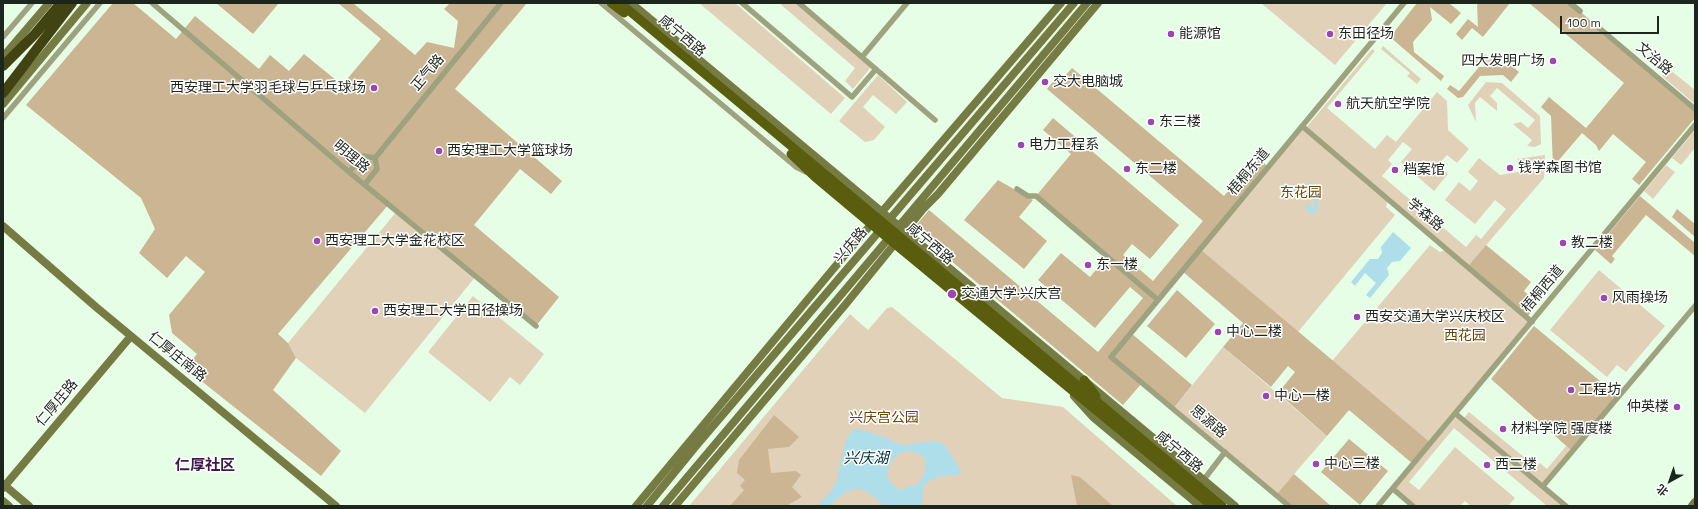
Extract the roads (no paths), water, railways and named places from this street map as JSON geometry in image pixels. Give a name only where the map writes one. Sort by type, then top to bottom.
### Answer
[{"type":"highway","points":[[3,66],[62,3]]},
{"type":"highway","points":[[3,93],[45,36],[72,3]]},
{"type":"highway","points":[[3,61],[23,46]]},
{"type":"highway","points":[[16,89],[33,54]]},
{"type":"main road","name":"咸宁西路","points":[[611,3],[799,160],[815,177],[877,218]]},
{"type":"main road","name":"咸宁西路","points":[[620,3],[886,225],[1061,382],[1096,410],[1199,486],[1212,506]]},
{"type":"main road","name":"咸宁西路","points":[[896,235],[1222,506]]},
{"type":"main road","points":[[1084,380],[1104,407]]},
{"type":"street","points":[[3,57],[48,3]]},
{"type":"street","points":[[3,104],[87,3]]},
{"type":"street","points":[[3,118],[100,3]]},
{"type":"street","name":"明理路","points":[[152,3],[349,172],[536,326]]},
{"type":"street","name":"正气路","points":[[375,158],[501,3]]},
{"type":"street","points":[[601,3],[796,166],[815,177]]},
{"type":"street","points":[[631,3],[877,218]]},
{"type":"street","points":[[742,3],[852,97],[876,69]]},
{"type":"street","points":[[799,3],[935,120]]},
{"type":"street","points":[[862,57],[907,3]]},
{"type":"street","points":[[636,506],[877,218],[1061,3]]},
{"type":"street","name":"兴庆路","points":[[647,506],[696,446],[1074,3]]},
{"type":"street","name":"兴庆路","points":[[663,506],[896,235],[1087,3]]},
{"type":"street","points":[[675,506],[896,235],[938,194],[1098,3]]},
{"type":"street","name":"梧桐东道","points":[[1111,357],[1404,3]]},
{"type":"street","points":[[1570,3],[1580,11]]},
{"type":"street","points":[[3,37],[30,4]]},
{"type":"street","name":"文治路","points":[[1598,27],[1695,109]]},
{"type":"street","name":"梧桐西道","points":[[1378,506],[1695,125]]},
{"type":"street","name":"学森路","points":[[1302,126],[1532,322]]},
{"type":"street","points":[[349,172],[363,156],[375,158],[377,169],[365,184]]},
{"type":"street","points":[[1017,189],[1028,196],[1036,196],[1158,300]]},
{"type":"street","name":"仁厚庄南路","points":[[3,226],[131,336],[336,506]]},
{"type":"street","points":[[896,235],[1084,380],[1199,486],[1234,506]]},
{"type":"street","points":[[1543,486],[1695,306]]},
{"type":"street","name":"仁厚庄路","points":[[4,486],[131,336]]},
{"type":"street","name":"思源路","points":[[1111,357],[1289,506]]},
{"type":"street","points":[[1061,382],[1094,418],[1200,506]]},
{"type":"street","points":[[1456,414],[1566,506]]},
{"type":"street","points":[[1199,486],[1225,452]]},
{"type":"street","points":[[4,486],[29,506]]},
{"type":"street","points":[[1393,489],[1413,506]]},
{"type":"street","points":[[3,501],[9,506]]},
{"type":"street","points":[[1692,506],[1695,502]]},
{"type":"water","points":[[1311,182],[1315,184],[1315,194],[1319,200],[1317,210],[1313,214],[1309,213],[1305,208],[1308,202],[1311,208],[1314,208],[1314,202],[1307,189],[1307,186]]},
{"type":"water","points":[[1393,232],[1411,248],[1400,261],[1392,262],[1387,268],[1389,275],[1370,298],[1366,295],[1376,283],[1365,273],[1355,286],[1351,282],[1370,259],[1378,259],[1382,253],[1381,247]]},
{"type":"water","name":"兴庆湖","points":[[855,429],[866,431],[894,441],[893,443],[905,445],[929,441],[940,442],[945,445],[961,471],[959,474],[930,480],[923,489],[922,506],[883,506],[869,493],[856,489],[844,493],[830,506],[817,506],[834,487],[837,481],[844,448],[850,434]],"holes":[[[908,451],[921,455],[925,459],[925,472],[918,484],[899,490],[887,479],[890,464],[895,457]]]},
{"type":"place","name":"能源馆","points":[[1171,34]]},
{"type":"place","name":"东田径场","points":[[1330,34]]},
{"type":"place","name":"四大发明广场","points":[[1553,61]]},
{"type":"place","name":"交大电脑城","points":[[1045,82]]},
{"type":"place","name":"西安理工大学羽毛球与乒乓球场","points":[[374,88]]},
{"type":"place","name":"航天航空学院","points":[[1338,104]]},
{"type":"place","name":"东三楼","points":[[1151,122]]},
{"type":"place","name":"电力工程系","points":[[1021,145]]},
{"type":"place","name":"西安理工大学篮球场","points":[[439,151]]},
{"type":"place","name":"钱学森图书馆","points":[[1510,168]]},
{"type":"place","name":"东二楼","points":[[1127,169]]},
{"type":"place","name":"档案馆","points":[[1395,170]]},
{"type":"place","name":"西安理工大学金花校区","points":[[317,241]]},
{"type":"place","name":"教二楼","points":[[1563,243]]},
{"type":"place","name":"东一楼","points":[[1088,265]]},
{"type":"place","name":"交通大学·兴庆宫","points":[[952,294]]},
{"type":"place","name":"风雨操场","points":[[1604,298]]},
{"type":"place","name":"西安理工大学田径操场","points":[[375,311]]},
{"type":"place","name":"西安交通大学兴庆校区","points":[[1357,317]]},
{"type":"place","name":"中心二楼","points":[[1218,332]]},
{"type":"place","name":"工程坊","points":[[1571,390]]},
{"type":"place","name":"中心一楼","points":[[1266,396]]},
{"type":"place","name":"仲英楼","points":[[1677,407]]},
{"type":"place","name":"材料学院 强度楼","points":[[1503,429]]},
{"type":"place","name":"中心三楼","points":[[1316,464]]},
{"type":"place","name":"西二楼","points":[[1487,465]]},
{"type":"district","name":"仁厚社区","points":[[205,466]]},
{"type":"park label","name":"东花园","points":[[1301,193]]},
{"type":"park label","name":"西花园","points":[[1465,336]]},
{"type":"park label","name":"兴庆宫公园","points":[[884,418]]}]
